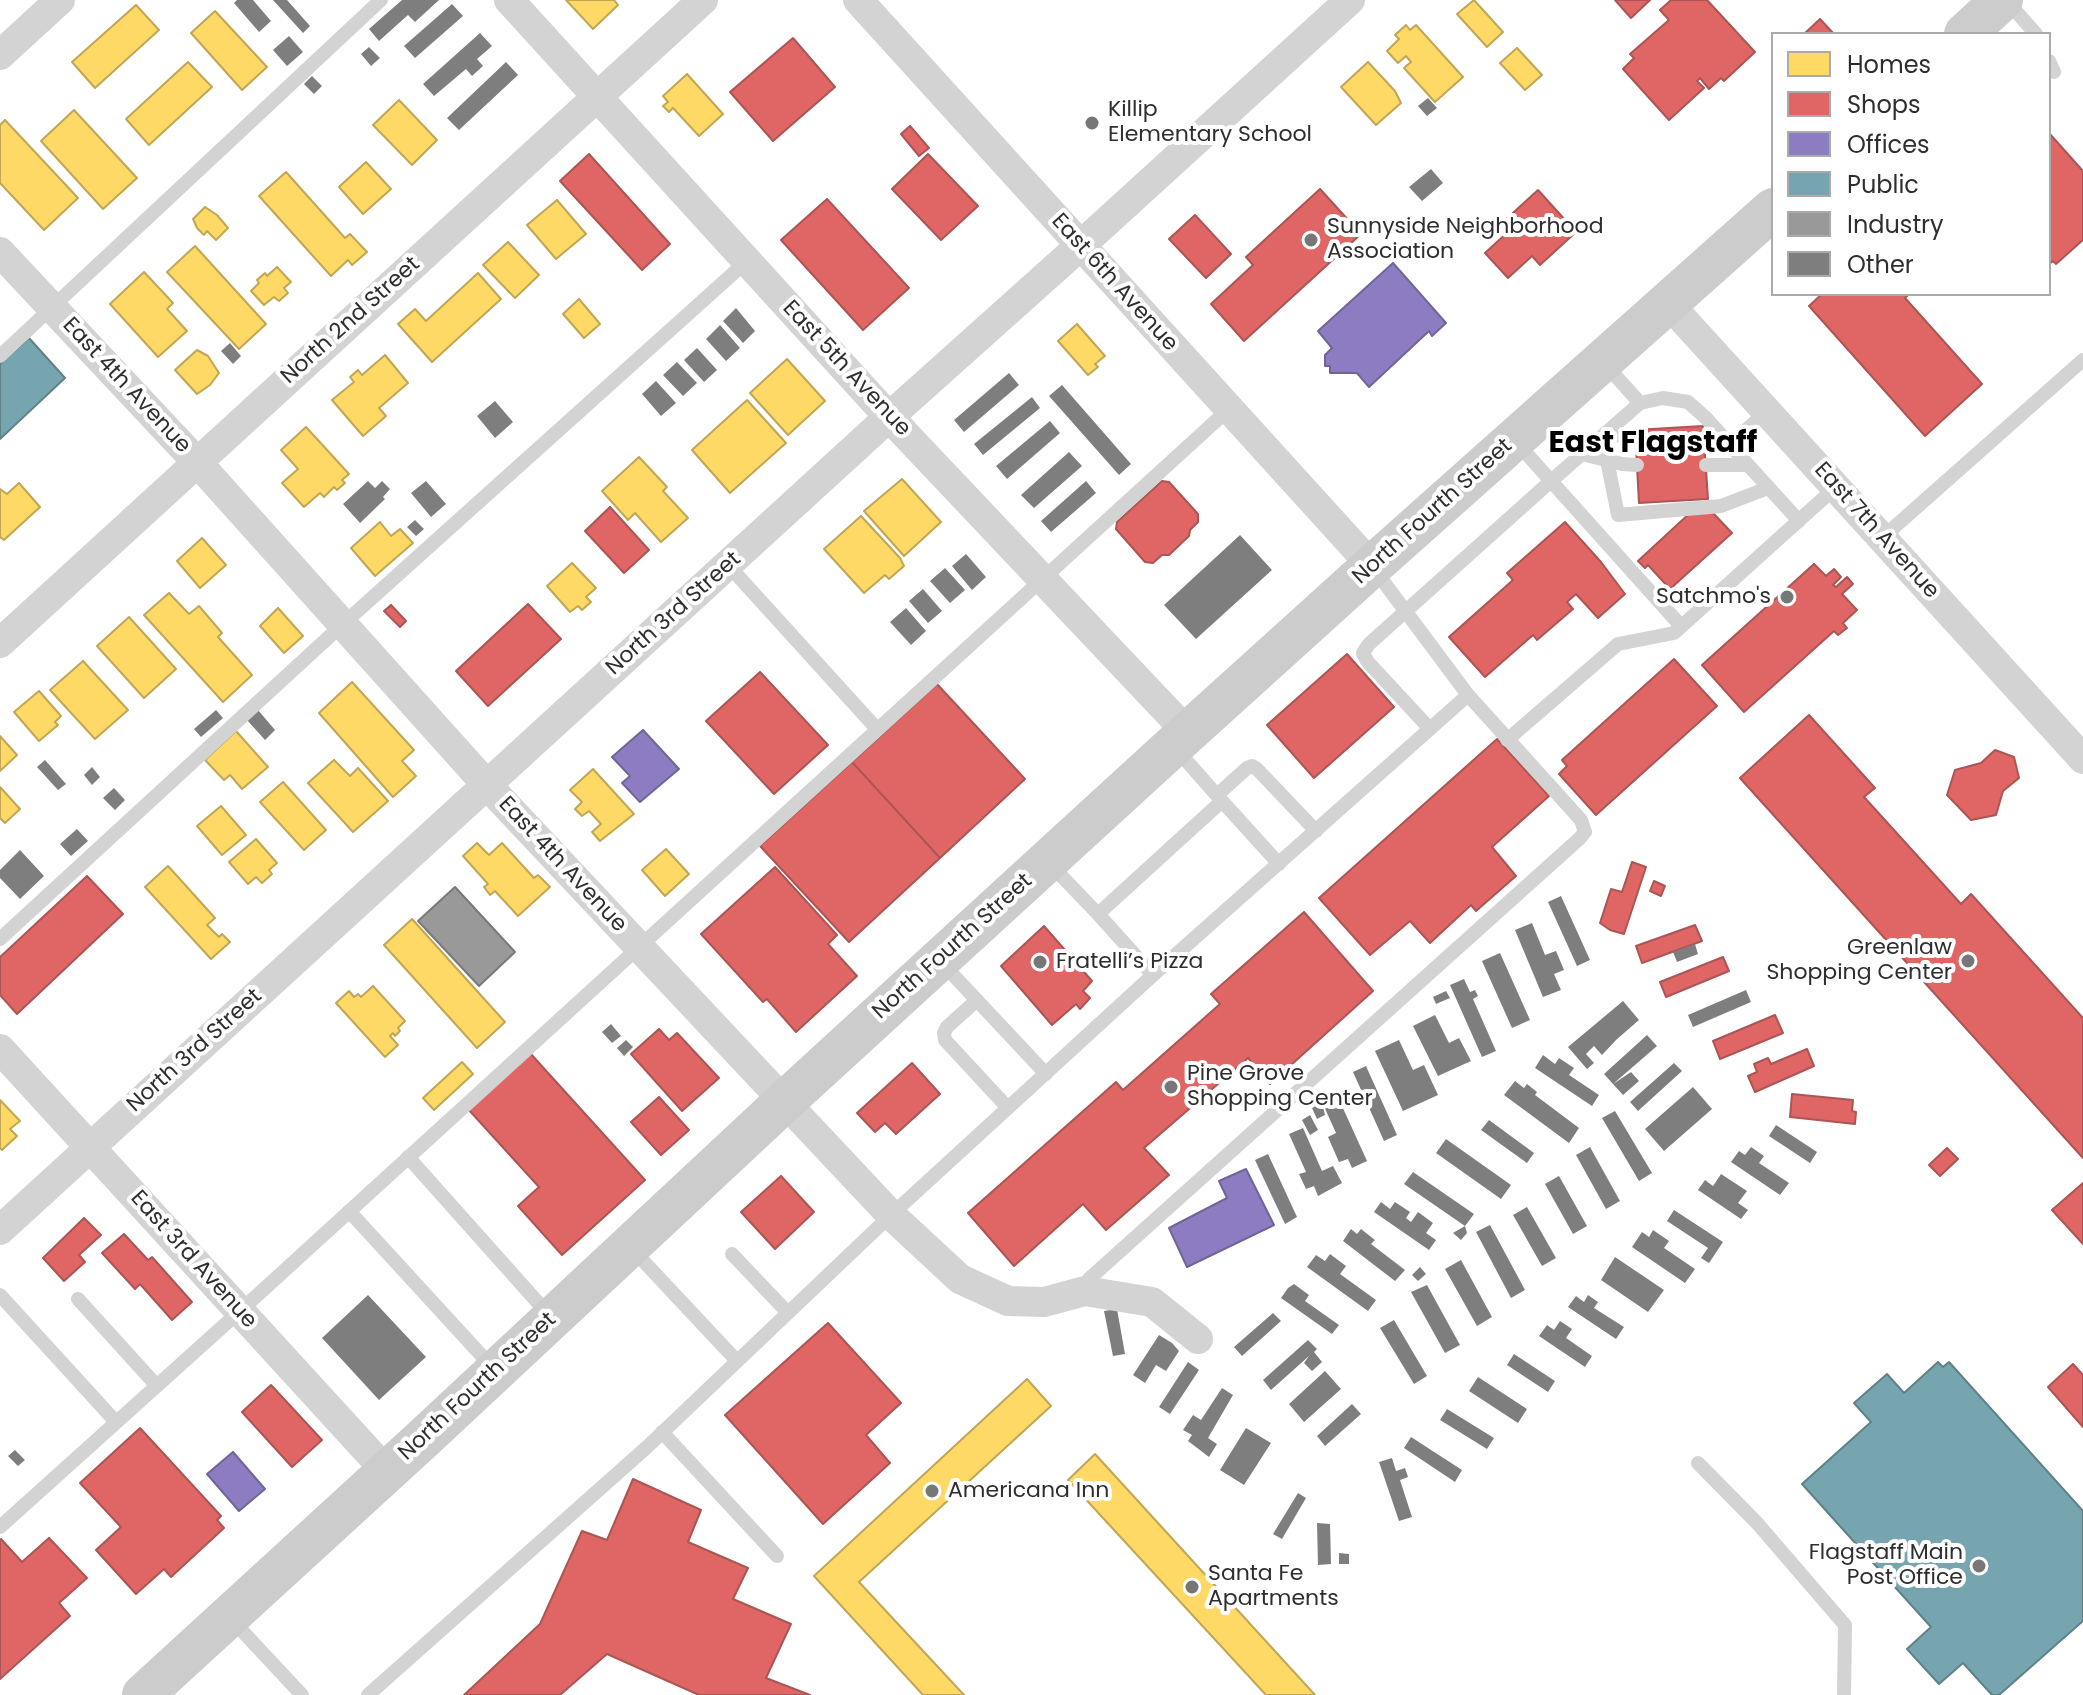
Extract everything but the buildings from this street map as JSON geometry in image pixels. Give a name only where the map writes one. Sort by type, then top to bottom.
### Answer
[{"type":"main road","points":[[1967,32],[2004,0]]},
{"type":"main road","name":"North Fourth Street","points":[[143,1695],[1180,739],[1771,211]]},
{"type":"street","points":[[0,55],[60,0]]},
{"type":"street","name":"East 5th Avenue","points":[[509,0],[889,417],[1042,578],[1180,739]]},
{"type":"street","name":"North 2nd Street","points":[[0,643],[703,0]]},
{"type":"street","name":"East 6th Avenue","points":[[858,0],[1372,566]]},
{"type":"street","name":"North 3rd Street","points":[[0,1230],[1350,0]]},
{"type":"street","name":"East 4th Avenue","points":[[0,252],[197,462],[487,785],[891,1215],[960,1279],[1008,1301],[1044,1302],[1085,1291],[1152,1302],[1198,1339]]},
{"type":"street","name":"East 7th Avenue","points":[[1668,303],[2083,759]]},
{"type":"street","name":"East 3rd Avenue","points":[[0,1049],[387,1472]]},
{"type":"lane","points":[[0,356],[381,0]]},
{"type":"lane","points":[[2004,0],[2034,32]]},
{"type":"lane","points":[[0,939],[343,624],[747,261]]},
{"type":"lane","points":[[1882,538],[2083,360]]},
{"type":"lane","points":[[1603,361],[1640,403]]},
{"type":"lane","points":[[1430,729],[1363,653],[1369,644],[1640,403],[1663,398],[1688,402],[1799,521]]},
{"type":"lane","points":[[0,1527],[1229,409]]},
{"type":"lane","points":[[1730,445],[1767,411]]},
{"type":"lane","points":[[1704,434],[1719,433]]},
{"type":"lane","points":[[1605,435],[1635,436]]},
{"type":"lane","points":[[1514,440],[1681,626]]},
{"type":"lane","points":[[1582,454],[1637,465]]},
{"type":"lane","points":[[1607,460],[1618,515],[1721,506],[1768,488]]},
{"type":"lane","points":[[1706,465],[1747,465]]},
{"type":"lane","points":[[1507,740],[1618,644],[1674,633],[1836,487]]},
{"type":"lane","points":[[728,565],[877,729]]},
{"type":"lane","points":[[1085,1291],[1089,1279],[1585,832],[1581,820],[1468,695],[1372,566]]},
{"type":"lane","points":[[368,1695],[662,1432],[891,1215],[1153,975],[1468,695]]},
{"type":"lane","points":[[1180,739],[1220,798],[1279,864]]},
{"type":"lane","points":[[1098,914],[1252,766],[1316,831]]},
{"type":"lane","points":[[1047,861],[1153,975]]},
{"type":"lane","points":[[939,960],[1046,1074]]},
{"type":"lane","points":[[977,1000],[947,1027],[945,1040],[1008,1108]]},
{"type":"lane","points":[[408,1157],[552,1318]]},
{"type":"lane","points":[[349,1211],[495,1371]]},
{"type":"lane","points":[[629,1246],[737,1361]]},
{"type":"lane","points":[[732,1254],[788,1313]]},
{"type":"lane","points":[[0,1295],[116,1422]]},
{"type":"lane","points":[[78,1299],[157,1386]]},
{"type":"lane","points":[[662,1432],[777,1556]]},
{"type":"lane","points":[[1698,1463],[1757,1523],[1845,1625],[1844,1695]]},
{"type":"lane","points":[[228,1616],[302,1695]]},
{"type":"place","name":"Killip Elementary School","points":[[1092,123]]},
{"type":"place","name":"Sunnyside Neighborhood Association","points":[[1311,240]]},
{"type":"place","name":"Satchmo's","points":[[1787,597]]},
{"type":"place","name":"Greenlaw Shopping Center","points":[[1968,961]]},
{"type":"place","name":"Fratelli’s Pizza","points":[[1040,962]]},
{"type":"place","name":"Pine Grove Shopping Center","points":[[1171,1087]]},
{"type":"place","name":"Americana Inn","points":[[932,1491]]},
{"type":"place","name":"Flagstaff Main Post Office","points":[[1979,1566]]},
{"type":"place","name":"Santa Fe Apartments","points":[[1192,1587]]},
{"type":"district","name":"East Flagstaff","points":[[1653,444]]}]
